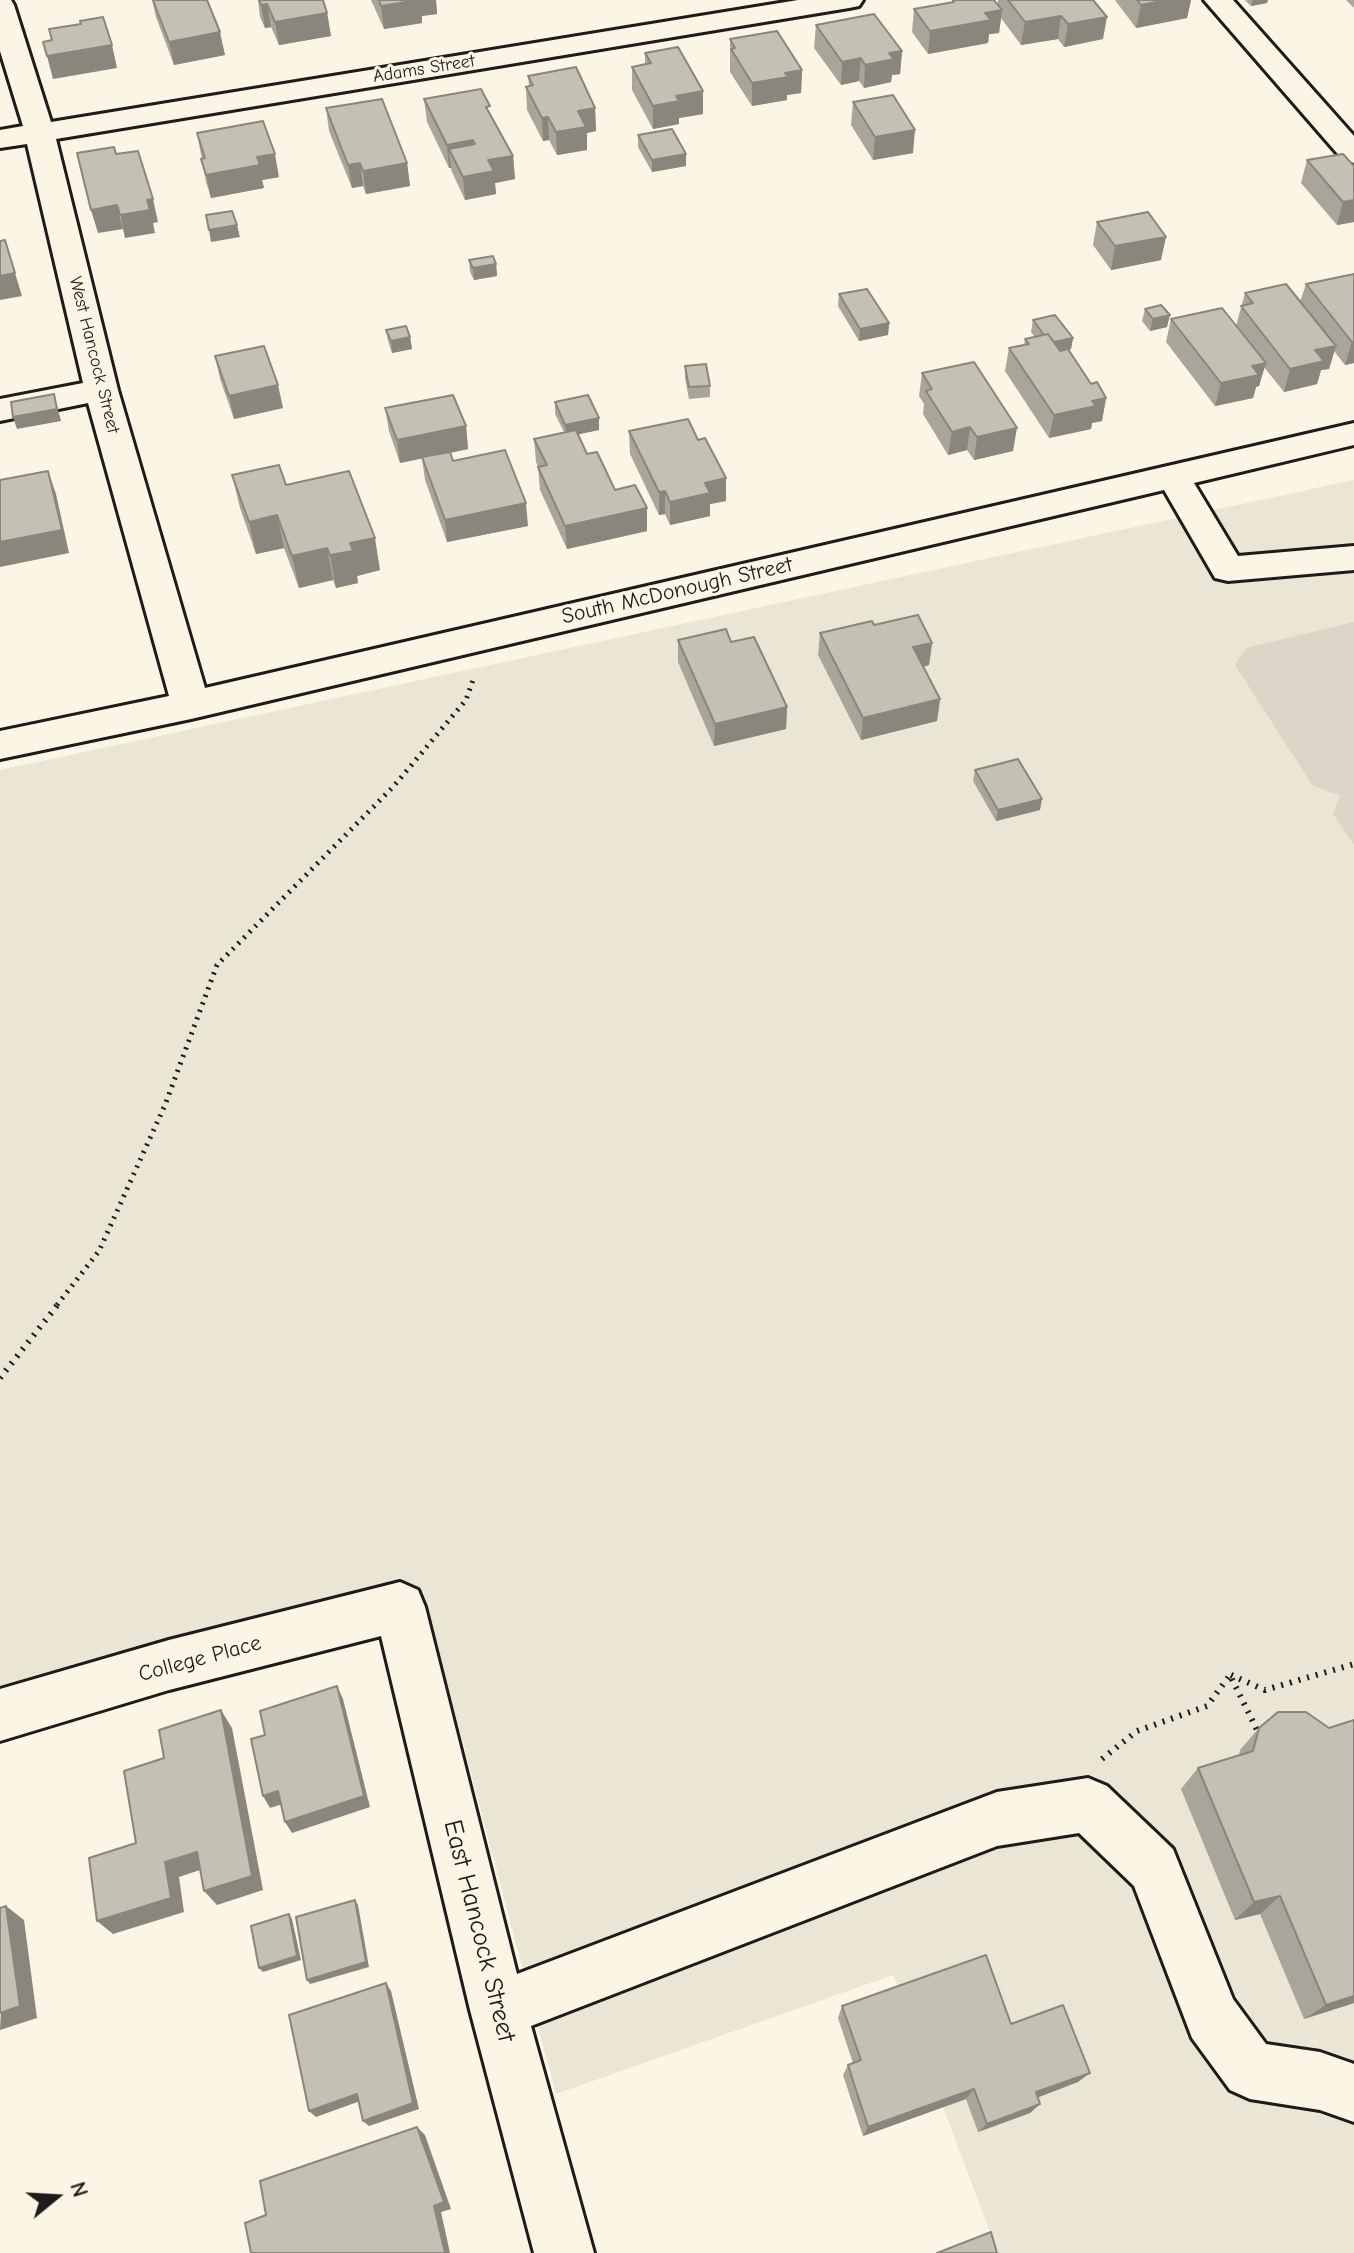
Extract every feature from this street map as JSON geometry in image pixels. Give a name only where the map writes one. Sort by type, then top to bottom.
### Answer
[{"type":"street","name":"Adams Street","points":[[0,139],[849,0]]},
{"type":"street","points":[[1218,0],[1354,154]]},
{"type":"street","name":"West Hancock Street","points":[[0,5],[39,131],[101,390],[191,705]]},
{"type":"street","points":[[0,410],[101,390]]},
{"type":"street","name":"South McDonough Street","points":[[0,745],[191,705],[1354,434]]},
{"type":"street","points":[[1172,474],[1228,569],[1354,558]]},
{"type":"street","name":"College Place","points":[[0,1715],[169,1665],[400,1607]]},
{"type":"street","name":"East Hancock Street","points":[[400,1607],[498,2010],[564,2253]]},
{"type":"street","points":[[498,2010],[997,1819],[1088,1805],[1154,1868],[1212,2018],[1250,2070],[1320,2081],[1354,2093]]},
{"type":"path","points":[[0,1378],[99,1251],[165,1105],[217,965],[393,787],[466,700],[489,635]]},
{"type":"path","points":[[1230,1675],[1265,1690],[1354,1664]]},
{"type":"path","points":[[1230,1675],[1259,1734]]},
{"type":"path","points":[[1088,1805],[1099,1761],[1137,1731],[1207,1706],[1230,1675]]},
{"type":"shaded area","points":[[1354,480],[1354,2253],[998,2253],[893,1975],[556,2094],[427,1607],[0,1710],[0,770]]},
{"type":"shaded area","points":[[1354,622],[1354,845],[1333,814],[1340,796],[1313,786],[1235,665],[1246,648]]},
{"type":"building","points":[[153,0],[207,0],[220,32],[169,42]]},
{"type":"building","points":[[259,0],[323,0],[327,13],[275,22],[267,4],[261,5]]},
{"type":"building","points":[[379,0],[418,0],[381,6]]},
{"type":"building","points":[[953,0],[994,0],[1002,10],[985,13],[991,20],[930,31],[914,9]]},
{"type":"building","points":[[1008,0],[1093,0],[1107,17],[1068,24],[1061,16],[1025,22]]},
{"type":"building","points":[[1137,0],[1167,0],[1141,5]]},
{"type":"building","points":[[874,14],[902,51],[889,53],[894,59],[865,65],[861,58],[842,62],[816,25]]},
{"type":"building","points":[[103,17],[112,45],[47,56],[43,42],[52,40],[49,29]]},
{"type":"building","points":[[777,31],[802,70],[785,73],[788,77],[752,83],[731,49],[735,48],[730,39]]},
{"type":"building","points":[[678,47],[703,91],[676,96],[679,101],[653,106],[632,67],[651,63],[645,53]]},
{"type":"building","points":[[576,67],[595,108],[578,111],[586,127],[556,132],[548,117],[542,118],[526,87],[533,85],[528,76]]},
{"type":"building","points":[[481,89],[490,106],[486,107],[513,156],[488,160],[494,171],[463,177],[449,149],[475,144],[473,140],[447,145],[424,99]]},
{"type":"building","points":[[893,95],[915,130],[875,137],[853,102]]},
{"type":"building","points":[[382,99],[407,163],[363,171],[360,163],[348,165],[326,108]]},
{"type":"building","points":[[263,121],[275,154],[257,157],[260,165],[206,175],[201,159],[205,158],[197,133]]},
{"type":"building","points":[[672,129],[686,154],[652,160],[638,135]]},
{"type":"building","points":[[114,147],[116,154],[138,151],[153,199],[147,200],[150,210],[120,215],[117,205],[91,210],[77,153]]},
{"type":"building","points":[[1343,154],[1354,166],[1354,200],[1343,202],[1307,160]]},
{"type":"building","points":[[232,211],[237,225],[209,230],[206,215]]},
{"type":"building","points":[[1148,212],[1166,237],[1115,246],[1097,222]]},
{"type":"building","points":[[5,240],[15,273],[0,276],[0,241]]},
{"type":"building","points":[[493,256],[496,264],[473,268],[469,260]]},
{"type":"building","points":[[1354,274],[1354,342],[1352,342],[1306,284]]},
{"type":"building","points":[[1286,284],[1336,346],[1315,350],[1324,361],[1290,369],[1241,306],[1253,303],[1245,293]]},
{"type":"building","points":[[867,289],[889,323],[860,329],[839,294]]},
{"type":"building","points":[[1161,305],[1170,315],[1153,319],[1145,309]]},
{"type":"building","points":[[1222,308],[1266,363],[1252,366],[1259,375],[1221,383],[1171,319]]},
{"type":"building","points":[[1055,315],[1073,338],[1054,342],[1048,334],[1044,335],[1033,320]]},
{"type":"building","points":[[406,326],[410,337],[391,341],[386,330]]},
{"type":"building","points":[[1048,334],[1060,351],[1068,349],[1091,384],[1097,382],[1106,398],[1092,401],[1096,406],[1054,415],[1009,348],[1029,344],[1025,339]]},
{"type":"building","points":[[264,346],[278,385],[229,396],[215,356]]},
{"type":"building","points":[[974,362],[1017,428],[977,437],[970,427],[952,432],[926,391],[932,389],[922,373]]},
{"type":"building","points":[[706,364],[710,386],[689,387],[685,366]]},
{"type":"building","points":[[54,394],[57,409],[13,417],[11,402]]},
{"type":"building","points":[[453,395],[466,426],[397,440],[385,408]]},
{"type":"building","points":[[588,395],[599,418],[565,425],[555,402]]},
{"type":"building","points":[[688,419],[698,440],[705,438],[726,478],[705,483],[710,493],[670,502],[665,491],[659,492],[629,431]]},
{"type":"building","points":[[576,430],[587,454],[597,452],[615,490],[635,485],[647,508],[565,526],[538,467],[547,465],[534,439]]},
{"type":"building","points":[[505,450],[526,503],[445,520],[422,457],[450,452],[453,461]]},
{"type":"building","points":[[279,465],[286,485],[349,471],[375,538],[350,543],[353,551],[330,555],[327,548],[292,556],[277,515],[249,522],[232,475]]},
{"type":"building","points":[[48,471],[62,530],[0,542],[0,480]]},
{"type":"building","points":[[918,615],[932,643],[913,647],[940,699],[863,718],[820,633],[872,621],[874,625]]},
{"type":"building","points":[[726,629],[731,642],[754,637],[787,707],[715,724],[678,640]]},
{"type":"building","points":[[1018,759],[1042,799],[998,810],[975,770]]},
{"type":"building","points":[[337,1686],[364,1796],[285,1822],[278,1791],[263,1796],[251,1739],[265,1735],[260,1711]]},
{"type":"building","points":[[221,1710],[252,1876],[204,1891],[197,1852],[165,1862],[171,1898],[97,1921],[89,1858],[136,1843],[124,1771],[164,1758],[159,1730]]},
{"type":"building","points":[[1278,1712],[1306,1712],[1329,1728],[1354,1720],[1354,1996],[1326,2005],[1280,1896],[1254,1902],[1198,1768],[1253,1751],[1259,1728]]},
{"type":"building","points":[[355,1900],[366,1962],[307,1980],[296,1917]]},
{"type":"building","points":[[6,1906],[20,2006],[0,2013],[0,1908]]},
{"type":"building","points":[[289,1914],[297,1956],[259,1968],[251,1926]]},
{"type":"building","points":[[986,1955],[1011,2024],[1063,2005],[1090,2073],[1036,2092],[1040,2104],[987,2124],[974,2089],[868,2127],[848,2065],[861,2060],[842,2006]]},
{"type":"building","points":[[386,1983],[413,2103],[363,2121],[357,2094],[309,2111],[289,2015]]},
{"type":"building","points":[[417,2127],[444,2202],[434,2206],[445,2253],[251,2253],[245,2223],[266,2215],[260,2181]]},
{"type":"building","points":[[991,2232],[997,2253],[937,2253]]}]
